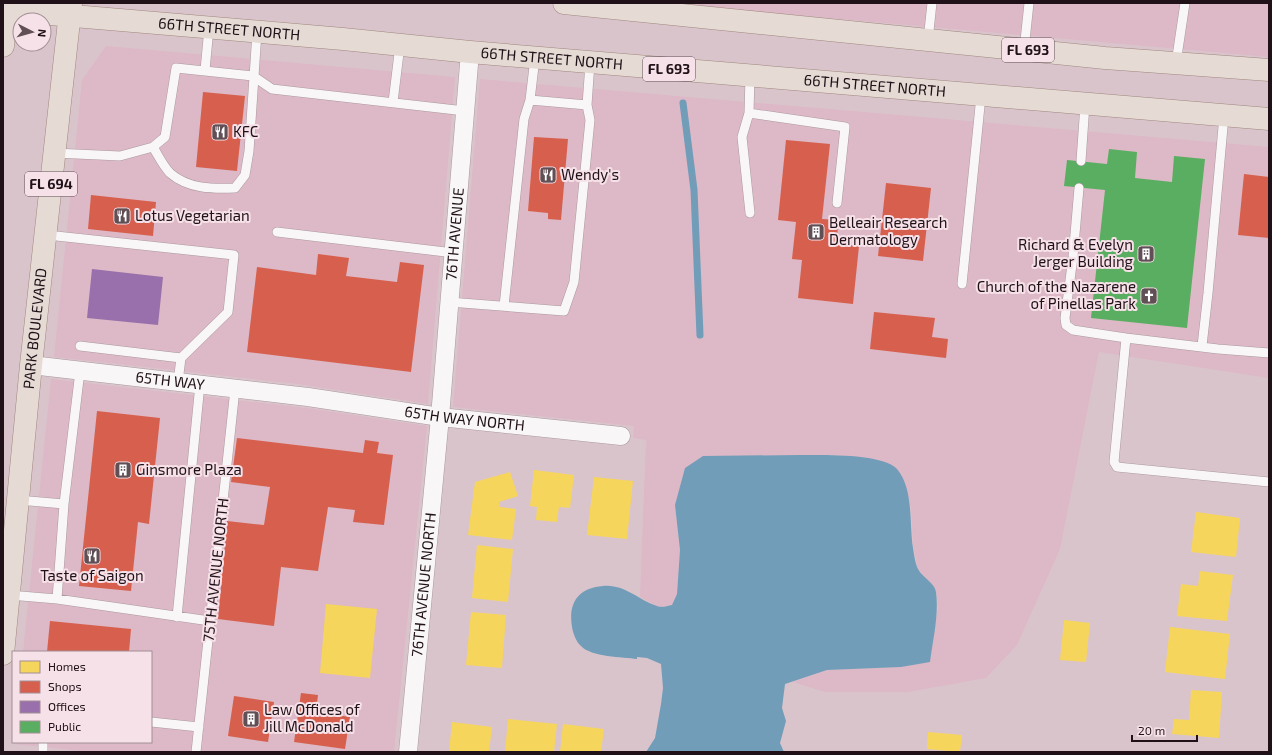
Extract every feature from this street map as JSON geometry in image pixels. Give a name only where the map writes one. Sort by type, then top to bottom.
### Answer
[{"type":"main road","name":"FL 693","points":[[564,3],[1024,50],[1176,64],[1269,70]]},
{"type":"main road","name":"66TH STREET NORTH","points":[[6,8],[70,9],[209,28],[535,58],[1269,119]]},
{"type":"main road","points":[[3,46],[6,8]]},
{"type":"main road","name":"PARK BOULEVARD","points":[[3,654],[70,9]]},
{"type":"street","name":"76TH AVENUE","points":[[440,417],[470,52]]},
{"type":"street","name":"65TH WAY","points":[[32,365],[308,397]]},
{"type":"street","name":"65TH WAY NORTH","points":[[308,397],[440,417],[621,436]]},
{"type":"street","name":"76TH AVENUE NORTH","points":[[408,752],[440,417]]},
{"type":"lane","points":[[928,40],[932,3]]},
{"type":"lane","points":[[1024,50],[1029,3]]},
{"type":"lane","points":[[1176,64],[1185,3]]},
{"type":"lane","points":[[205,70],[209,28]]},
{"type":"lane","points":[[153,147],[171,173],[191,185],[211,189],[235,188],[245,175],[249,151],[257,32]]},
{"type":"lane","points":[[393,102],[400,45]]},
{"type":"lane","points":[[504,306],[524,119],[530,100],[535,58]]},
{"type":"lane","points":[[450,302],[564,311],[574,282],[590,120],[587,105],[590,63]]},
{"type":"lane","points":[[54,153],[120,156],[153,147],[165,137],[176,68],[253,76],[272,89],[465,111]]},
{"type":"lane","points":[[750,76],[749,113],[742,137],[750,213]]},
{"type":"lane","points":[[962,284],[981,96]]},
{"type":"lane","points":[[530,100],[587,105]]},
{"type":"lane","points":[[1081,161],[1085,104]]},
{"type":"lane","points":[[749,113],[845,127],[837,203]]},
{"type":"lane","points":[[1202,346],[1224,116]]},
{"type":"lane","points":[[1079,188],[1073,257],[1065,318],[1066,325],[1073,330],[1126,338],[1269,353]]},
{"type":"lane","points":[[277,232],[454,253]]},
{"type":"lane","points":[[47,235],[234,255],[228,312],[181,358],[178,382]]},
{"type":"lane","points":[[1126,338],[1114,462],[1116,467],[1269,482]]},
{"type":"lane","points":[[80,346],[181,358]]},
{"type":"lane","points":[[57,599],[64,504],[80,371]]},
{"type":"lane","points":[[177,617],[200,384]]},
{"type":"lane","name":"75TH AVENUE NORTH","points":[[196,752],[235,388]]},
{"type":"lane","points":[[18,500],[64,504]]},
{"type":"lane","points":[[9,595],[57,599],[210,621]]},
{"type":"lane","points":[[152,722],[199,727]]},
{"type":"shaded area","points":[[676,3],[1269,3],[1269,57],[772,13]]},
{"type":"shaded area","points":[[106,46],[455,77],[428,404],[298,384],[54,357],[82,80]]},
{"type":"shaded area","points":[[480,79],[1269,147],[1269,378],[1099,352],[1060,549],[1017,645],[986,678],[908,692],[825,692],[793,682],[827,670],[901,667],[930,661],[938,607],[936,590],[918,569],[913,546],[911,508],[904,483],[838,455],[703,457],[675,505],[680,550],[677,594],[672,605],[658,607],[640,597],[646,440],[633,438],[634,426],[453,407]]},
{"type":"shaded area","points":[[51,379],[307,408],[427,426],[394,752],[90,752],[14,744],[152,743],[152,651],[23,651]]},
{"type":"water","points":[[836,455],[879,460],[890,464],[897,469],[906,486],[908,496],[916,564],[920,572],[933,586],[936,592],[936,618],[930,662],[901,667],[827,670],[785,684],[782,708],[786,721],[780,743],[784,752],[646,752],[655,738],[661,704],[663,688],[661,664],[647,658],[637,657],[637,659],[608,656],[586,650],[578,642],[573,632],[571,618],[573,604],[581,594],[587,590],[594,587],[611,586],[625,590],[659,607],[672,605],[677,594],[680,550],[675,505],[685,468],[703,456]]},
{"type":"building: Homes","points":[[534,470],[574,475],[570,508],[559,507],[557,522],[536,520],[537,507],[530,506]]},
{"type":"building: Homes","points":[[510,472],[518,496],[499,502],[500,507],[516,509],[512,540],[468,535],[475,482]]},
{"type":"building: Homes","points":[[594,477],[633,481],[627,539],[587,535]]},
{"type":"building: Homes","points":[[1196,512],[1240,518],[1236,557],[1191,552]]},
{"type":"building: Homes","points":[[477,545],[513,549],[508,602],[472,598]]},
{"type":"building: Homes","points":[[1200,571],[1233,575],[1227,621],[1177,616],[1181,584],[1198,586]]},
{"type":"building: Homes","points":[[326,604],[377,609],[370,678],[320,673]]},
{"type":"building: Homes","points":[[471,612],[506,615],[502,668],[466,665]]},
{"type":"building: Homes","points":[[1064,620],[1090,623],[1086,662],[1060,660]]},
{"type":"building: Homes","points":[[1170,627],[1230,634],[1225,679],[1165,672]]},
{"type":"building: Homes","points":[[1191,690],[1222,692],[1219,738],[1172,734],[1174,719],[1189,720]]},
{"type":"building: Homes","points":[[508,719],[557,724],[554,752],[505,752]]},
{"type":"building: Homes","points":[[452,722],[492,727],[489,752],[449,752]]},
{"type":"building: Homes","points":[[563,724],[604,729],[601,752],[560,752]]},
{"type":"building: Homes","points":[[928,732],[962,735],[960,752],[927,749]]},
{"type":"building: Shops","name":"KFC","points":[[203,92],[245,96],[237,171],[196,167]]},
{"type":"building: Shops","name":"Wendy's","points":[[534,137],[568,139],[561,220],[548,219],[548,213],[528,211]]},
{"type":"building: Shops","name":"Belleair Research Dermatology","points":[[786,140],[830,144],[822,219],[839,220],[836,243],[859,246],[853,304],[798,298],[802,260],[792,259],[796,222],[778,220]]},
{"type":"building: Shops","points":[[1244,174],[1269,177],[1269,238],[1238,235]]},
{"type":"building: Shops","points":[[886,183],[931,188],[923,261],[878,256]]},
{"type":"building: Shops","name":"Lotus Vegetarian","points":[[91,195],[156,202],[153,236],[88,229]]},
{"type":"building: Shops","points":[[318,254],[349,258],[346,276],[397,282],[400,262],[424,265],[411,372],[247,352],[257,267],[316,275]]},
{"type":"building: Shops","points":[[874,312],[935,318],[932,337],[948,339],[946,358],[870,349]]},
{"type":"building: Shops","name":"Ginsmore Plaza","points":[[97,411],[160,418],[149,524],[138,522],[131,591],[79,586]]},
{"type":"building: Shops","points":[[237,438],[363,453],[365,440],[379,442],[377,453],[393,455],[384,525],[353,522],[355,510],[328,507],[318,571],[281,567],[274,626],[218,619],[227,521],[264,525],[270,487],[231,482]]},
{"type":"building: Shops","points":[[50,621],[131,629],[129,651],[47,651]]},
{"type":"building: Shops","points":[[301,693],[318,695],[316,712],[350,717],[345,749],[294,742]]},
{"type":"building: Shops","name":"Law Offices of Jill McDonald","points":[[234,696],[274,702],[268,742],[228,736]]},
{"type":"building: Offices","points":[[92,269],[163,277],[158,325],[87,318]]},
{"type":"building: Public","name":"Richard & Evelyn Jerger Building","points":[[1109,149],[1137,152],[1135,178],[1172,182],[1174,156],[1205,159],[1187,328],[1091,318],[1105,190],[1064,186],[1067,160],[1107,164]]},
{"type":"waterway","points":[[683,103],[694,190],[700,335]]},
{"type":"place","name":"KFC","points":[[220,132]]},
{"type":"place","name":"Wendy's","points":[[548,175]]},
{"type":"place","name":"Lotus Vegetarian","points":[[122,216]]},
{"type":"place","name":"Belleair Research Dermatology","points":[[816,232]]},
{"type":"place","name":"Richard & Evelyn Jerger Building","points":[[1146,254]]},
{"type":"place","name":"Church of the Nazarene of Pinellas Park","points":[[1149,296]]},
{"type":"place","name":"Ginsmore Plaza","points":[[123,470]]},
{"type":"place","name":"Taste of Saigon","points":[[92,556]]},
{"type":"place","name":"Law Offices of Jill McDonald","points":[[251,719]]}]
